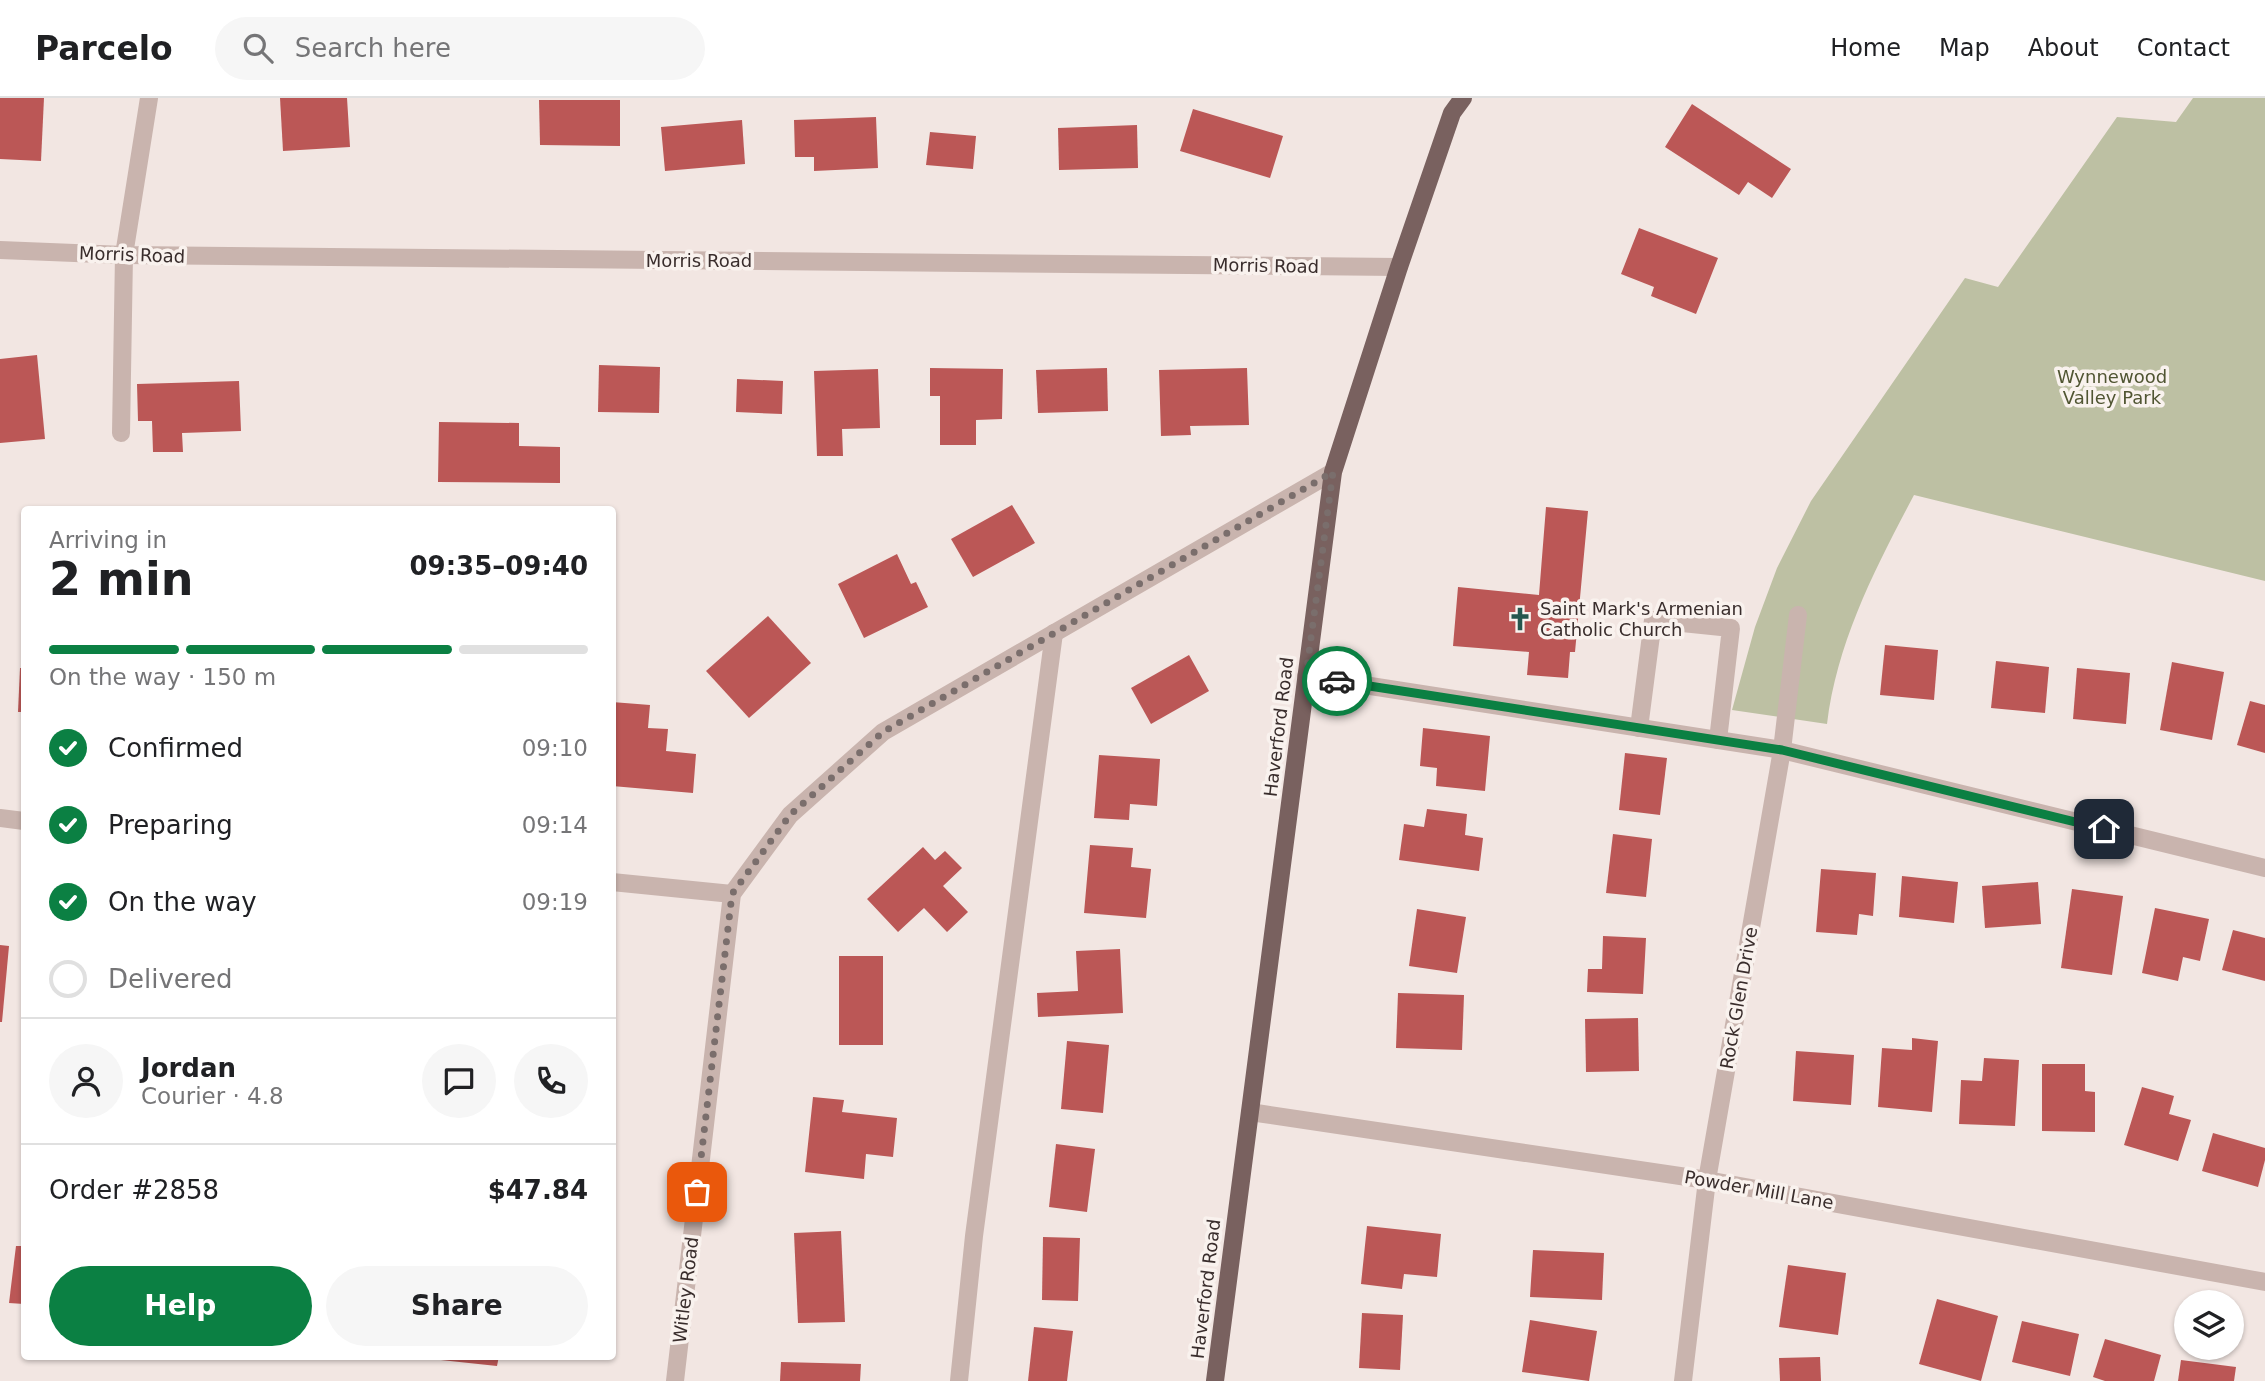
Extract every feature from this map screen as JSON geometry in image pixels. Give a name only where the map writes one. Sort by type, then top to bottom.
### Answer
[{"type":"main road","name":"Haverford Road","points":[[1215,1381],[1333,472],[1452,113],[1463,98]]},
{"type":"street","points":[[121,433],[124,256],[149,98]]},
{"type":"street","name":"Morris Road","points":[[0,250],[124,256],[1399,267]]},
{"type":"street","name":"Witley Road","points":[[675,1381],[732,894],[790,815],[883,732],[1333,472]]},
{"type":"street","name":"Rock Glen Drive","points":[[1683,1381],[1707,1180],[1782,750],[1798,615]]},
{"type":"street","points":[[1639,728],[1653,620],[1731,628],[1718,740]]},
{"type":"street","points":[[959,1381],[976,1223],[1054,633]]},
{"type":"street","points":[[1306,676],[1782,750],[2265,868]]},
{"type":"street","points":[[0,818],[21,821]]},
{"type":"street","points":[[616,881],[732,894]]},
{"type":"street","name":"Powder Mill Lane","points":[[1250,1112],[1707,1180],[2265,1282]]},
{"type":"green space","name":"Wynnewood Valley Park","points":[[2193,98],[2265,98],[2265,581],[1914,495],[1860,605],[1839,663],[1827,724],[1732,710],[1755,627],[1777,568],[1811,501],[1965,278],[1998,287],[2117,117],[2176,122]]},
{"type":"building","points":[[0,98],[44,98],[41,161],[0,159]]},
{"type":"building","points":[[280,98],[347,98],[350,147],[283,151]]},
{"type":"building","points":[[539,100],[620,100],[620,146],[540,145]]},
{"type":"building","points":[[1692,104],[1791,169],[1772,198],[1748,182],[1739,195],[1665,147]]},
{"type":"building","points":[[1193,109],[1283,136],[1270,178],[1180,151]]},
{"type":"building","points":[[876,117],[878,168],[814,171],[814,157],[795,157],[794,120]]},
{"type":"building","points":[[742,120],[745,164],[665,171],[661,127]]},
{"type":"building","points":[[1137,125],[1138,168],[1059,170],[1058,128]]},
{"type":"building","points":[[930,132],[976,136],[973,169],[926,165]]},
{"type":"building","points":[[1639,228],[1718,258],[1696,314],[1651,296],[1654,287],[1621,274]]},
{"type":"building","points":[[37,355],[45,439],[0,443],[0,359]]},
{"type":"building","points":[[599,365],[660,367],[659,413],[598,412]]},
{"type":"building","points":[[930,368],[1003,369],[1002,419],[976,420],[976,445],[940,445],[940,396],[930,396]]},
{"type":"building","points":[[1107,368],[1108,411],[1038,413],[1036,370]]},
{"type":"building","points":[[1247,368],[1249,425],[1190,426],[1191,435],[1161,436],[1159,370]]},
{"type":"building","points":[[878,369],[880,428],[842,429],[843,456],[817,456],[814,371]]},
{"type":"building","points":[[737,379],[783,381],[782,414],[736,412]]},
{"type":"building","points":[[239,381],[241,431],[182,433],[183,452],[153,452],[152,421],[138,421],[137,384]]},
{"type":"building","points":[[439,422],[519,423],[519,446],[560,447],[560,483],[438,482]]},
{"type":"building","points":[[1012,505],[1035,543],[973,577],[951,539]]},
{"type":"building","points":[[1546,507],[1588,511],[1575,652],[1570,652],[1568,678],[1527,675],[1529,652],[1453,646],[1458,587],[1539,595]]},
{"type":"building","points":[[897,554],[911,584],[916,582],[928,607],[864,638],[838,584]]},
{"type":"building","points":[[768,616],[811,663],[749,718],[706,671]]},
{"type":"building","points":[[1885,645],[1938,650],[1934,700],[1880,695]]},
{"type":"building","points":[[1189,655],[1209,691],[1151,724],[1131,688]]},
{"type":"building","points":[[1996,661],[2049,667],[2045,713],[1991,708]]},
{"type":"building","points":[[2172,662],[2224,672],[2212,740],[2160,730]]},
{"type":"building","points":[[20,668],[21,668],[21,712],[18,712]]},
{"type":"building","points":[[2077,668],[2130,673],[2126,724],[2073,719]]},
{"type":"building","points":[[2250,701],[2265,705],[2265,753],[2237,745]]},
{"type":"building","points":[[616,702],[650,705],[648,728],[668,729],[666,751],[696,754],[693,793],[616,786]]},
{"type":"building","points":[[1423,728],[1490,736],[1485,791],[1436,786],[1437,768],[1420,766]]},
{"type":"building","points":[[1625,753],[1667,758],[1660,815],[1619,810]]},
{"type":"building","points":[[1099,755],[1160,759],[1157,806],[1130,804],[1129,820],[1094,818]]},
{"type":"building","points":[[1427,809],[1467,814],[1465,835],[1483,838],[1479,871],[1399,860],[1404,824],[1424,827]]},
{"type":"building","points":[[1613,834],[1652,839],[1646,897],[1606,893]]},
{"type":"building","points":[[1090,845],[1133,848],[1131,867],[1151,869],[1146,918],[1084,913]]},
{"type":"building","points":[[923,847],[935,860],[945,851],[962,868],[943,886],[968,912],[947,932],[924,908],[898,932],[867,899]]},
{"type":"building","points":[[1821,869],[1876,873],[1873,916],[1859,914],[1857,935],[1816,932]]},
{"type":"building","points":[[1902,876],[1958,882],[1954,923],[1899,917]]},
{"type":"building","points":[[2038,882],[2041,924],[1985,928],[1982,886]]},
{"type":"building","points":[[2072,889],[2123,896],[2112,975],[2061,968]]},
{"type":"building","points":[[2155,908],[2209,919],[2200,961],[2183,957],[2178,981],[2142,973]]},
{"type":"building","points":[[1417,909],[1466,917],[1457,973],[1409,966]]},
{"type":"building","points":[[2233,930],[2265,938],[2265,981],[2222,970]]},
{"type":"building","points":[[1603,936],[1646,938],[1643,994],[1587,992],[1588,969],[1602,969]]},
{"type":"building","points":[[0,945],[9,946],[2,1022],[0,1022]]},
{"type":"building","points":[[1120,949],[1123,1013],[1038,1017],[1037,993],[1078,991],[1076,951]]},
{"type":"building","points":[[839,956],[883,956],[883,1045],[839,1045]]},
{"type":"building","points":[[1398,993],[1464,995],[1462,1050],[1396,1048]]},
{"type":"building","points":[[1638,1018],[1639,1071],[1586,1072],[1585,1019]]},
{"type":"building","points":[[1912,1038],[1938,1041],[1932,1112],[1878,1107],[1882,1048],[1912,1050]]},
{"type":"building","points":[[1067,1041],[1109,1045],[1103,1113],[1061,1109]]},
{"type":"building","points":[[1796,1051],[1854,1055],[1851,1105],[1793,1101]]},
{"type":"building","points":[[1984,1058],[2019,1060],[2015,1126],[1959,1124],[1961,1080],[1982,1081]]},
{"type":"building","points":[[2042,1064],[2085,1064],[2085,1091],[2095,1092],[2095,1132],[2042,1131]]},
{"type":"building","points":[[2142,1087],[2174,1096],[2169,1114],[2191,1120],[2178,1161],[2124,1145]]},
{"type":"building","points":[[813,1097],[844,1100],[842,1112],[897,1118],[893,1157],[866,1154],[864,1179],[805,1172]]},
{"type":"building","points":[[2213,1133],[2265,1148],[2265,1160],[2258,1187],[2202,1171]]},
{"type":"building","points":[[1056,1144],[1095,1149],[1087,1212],[1049,1207]]},
{"type":"building","points":[[1367,1226],[1441,1234],[1437,1277],[1404,1274],[1402,1289],[1361,1284]]},
{"type":"building","points":[[841,1231],[845,1322],[798,1323],[794,1233]]},
{"type":"building","points":[[1043,1237],[1080,1238],[1078,1301],[1042,1300]]},
{"type":"building","points":[[16,1246],[21,1246],[21,1304],[9,1303]]},
{"type":"building","points":[[1533,1250],[1604,1253],[1602,1300],[1530,1297]]},
{"type":"building","points":[[1788,1265],[1846,1273],[1838,1335],[1779,1327]]},
{"type":"building","points":[[1937,1299],[1998,1316],[1981,1381],[1919,1364]]},
{"type":"building","points":[[1362,1313],[1403,1315],[1400,1370],[1359,1368]]},
{"type":"building","points":[[1530,1320],[1597,1331],[1589,1381],[1522,1372]]},
{"type":"building","points":[[2022,1321],[2079,1334],[2070,1376],[2012,1362]]},
{"type":"building","points":[[1034,1327],[1073,1331],[1067,1381],[1028,1381]]},
{"type":"building","points":[[2105,1339],[2161,1355],[2154,1381],[2105,1381],[2093,1377]]},
{"type":"building","points":[[1820,1357],[1821,1381],[1780,1381],[1779,1358]]},
{"type":"building","points":[[441,1360],[498,1360],[497,1366]]},
{"type":"building","points":[[2181,1360],[2236,1367],[2234,1381],[2178,1381]]},
{"type":"building","points":[[781,1362],[861,1364],[860,1381],[780,1381]]},
{"type":"way so far","points":[[697,1192],[732,894],[790,815],[883,732],[1333,472],[1306,676],[1337,681]]},
{"type":"place","name":"Saint Mark's Armenian Catholic Church","points":[[1520,619]]},
{"type":"route","points":[[1337,681],[1782,750],[2104,829]]}]
